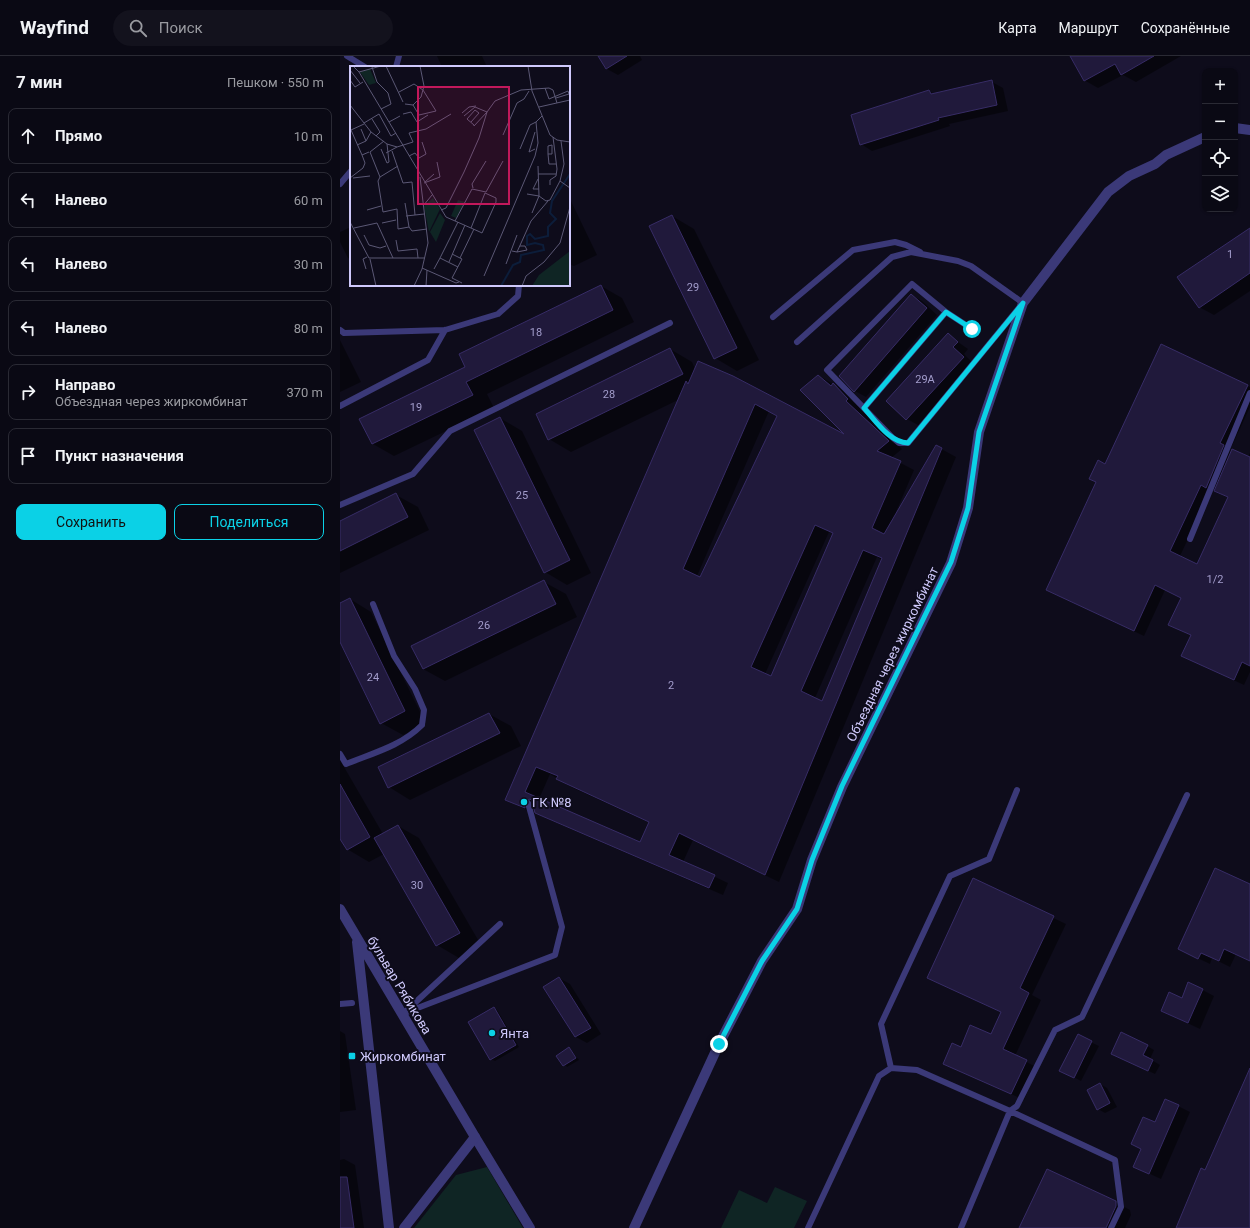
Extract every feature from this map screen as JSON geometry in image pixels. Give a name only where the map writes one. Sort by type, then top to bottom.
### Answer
[{"type":"street","points":[[1238,128],[1250,130]]},
{"type":"street","name":"Объездная через жиркомбинат","points":[[634,1228],[719,1044],[762,961],[797,909],[812,860],[842,786],[951,562],[968,508],[979,432],[1023,303],[1108,192],[1129,176],[1154,164],[1166,155],[1202,137]]},
{"type":"street","name":"бульвар Рябикова","points":[[340,909],[530,1228]]},
{"type":"street","points":[[357,938],[389,1228]]},
{"type":"street","points":[[404,1228],[476,1137]]},
{"type":"lane","points":[[347,56],[364,66]]},
{"type":"lane","points":[[396,66],[399,56]]},
{"type":"lane","points":[[340,184],[350,172]]},
{"type":"lane","points":[[773,317],[852,250],[895,242],[906,245],[926,256]]},
{"type":"lane","points":[[797,342],[892,257],[910,252],[958,261],[971,266],[1023,303],[908,443],[899,442],[893,438],[827,370],[912,284],[946,312],[972,329]]},
{"type":"lane","points":[[340,330],[344,333],[445,330],[498,314],[518,296],[519,286]]},
{"type":"lane","points":[[864,408],[946,312]]},
{"type":"lane","points":[[340,505],[413,474],[450,431],[670,323]]},
{"type":"lane","points":[[340,406],[428,360],[445,330]]},
{"type":"lane","points":[[1190,538],[1250,394]]},
{"type":"lane","points":[[340,754],[346,764],[394,746],[411,737],[422,725],[424,710],[415,689],[394,656],[373,604]]},
{"type":"lane","points":[[891,1068],[881,1024],[950,876],[989,859],[1017,790]]},
{"type":"lane","points":[[961,1228],[1010,1111],[1017,1106],[1055,1030],[1082,1017],[1187,795]]},
{"type":"lane","points":[[402,1014],[555,955],[562,927],[528,803]]},
{"type":"lane","points":[[402,1014],[500,924]]},
{"type":"lane","points":[[340,1004],[352,1003]]},
{"type":"lane","points":[[808,1228],[879,1076],[891,1068],[917,1070],[1115,1160],[1121,1207],[1111,1228]]},
{"type":"green space","points":[[487,1167],[523,1228],[414,1228],[456,1175]]},
{"type":"green space","points":[[775,1187],[807,1201],[794,1228],[721,1228],[739,1190],[767,1203]]},
{"type":"building","points":[[598,56],[627,56],[606,69]]},
{"type":"building","points":[[1070,56],[1154,56],[1121,75],[1115,64],[1084,81]]},
{"type":"building","points":[[992,80],[997,105],[938,118],[939,120],[860,145],[851,115],[929,90],[931,94]]},
{"type":"building","points":[[672,215],[737,348],[714,359],[649,226]]},
{"type":"building","points":[[1250,228],[1250,273],[1199,308],[1177,277]]},
{"type":"building","points":[[601,285],[613,310],[466,382],[473,395],[372,444],[359,419],[465,367],[459,354]]},
{"type":"building","points":[[911,294],[927,308],[854,392],[839,376]]},
{"type":"building","points":[[948,333],[958,342],[953,347],[964,357],[906,420],[886,401]]},
{"type":"building","points":[[1161,344],[1248,385],[1220,443],[1224,445],[1206,488],[1201,485],[1170,551],[1197,564],[1228,497],[1214,491],[1232,449],[1250,457],[1250,666],[1242,662],[1234,680],[1181,656],[1191,635],[1168,625],[1181,598],[1155,585],[1134,631],[1046,590],[1096,482],[1089,479],[1098,460],[1105,464]]},
{"type":"building","points":[[670,348],[683,374],[548,440],[536,414]]},
{"type":"building","points":[[698,361],[733,376],[844,434],[800,390],[818,375],[831,386],[833,383],[848,399],[846,401],[889,441],[877,451],[901,461],[872,528],[884,534],[936,445],[942,448],[765,875],[679,833],[669,855],[715,875],[709,888],[535,813],[532,801],[530,799],[524,802],[525,808],[505,800],[686,381],[688,384]],"holes":[[[755,404],[777,416],[700,577],[683,569]],[[815,525],[833,533],[771,676],[751,667]],[[863,550],[882,558],[822,701],[801,691]],[[536,767],[558,776],[556,779],[649,822],[640,842],[525,792]]]},
{"type":"building","points":[[500,417],[570,560],[544,573],[474,430]]},
{"type":"building","points":[[396,493],[408,517],[340,551],[340,521]]},
{"type":"building","points":[[544,580],[556,604],[423,669],[411,646]]},
{"type":"building","points":[[350,598],[405,711],[380,724],[340,642],[340,603]]},
{"type":"building","points":[[489,713],[500,733],[388,788],[378,767]]},
{"type":"building","points":[[340,784],[370,837],[347,850],[340,839]]},
{"type":"building","points":[[398,825],[460,933],[436,946],[374,838]]},
{"type":"building","points":[[1215,868],[1250,884],[1250,961],[1224,949],[1219,961],[1201,953],[1198,959],[1178,949]]},
{"type":"building","points":[[973,878],[1054,916],[1020,988],[1029,993],[1003,1049],[1027,1060],[1011,1094],[943,1064],[952,1043],[961,1047],[970,1025],[991,1034],[1001,1012],[927,978]]},
{"type":"building","points":[[559,977],[591,1028],[575,1037],[543,987]]},
{"type":"building","points":[[1188,982],[1203,989],[1188,1023],[1161,1011],[1169,992],[1182,998]]},
{"type":"building","name":"Янта","points":[[494,1007],[516,1045],[490,1060],[468,1022]]},
{"type":"building","points":[[1121,1032],[1148,1045],[1143,1055],[1153,1060],[1148,1071],[1111,1054]]},
{"type":"building","points":[[1078,1034],[1092,1041],[1074,1078],[1059,1071]]},
{"type":"building","points":[[569,1047],[576,1058],[563,1066],[556,1056]]},
{"type":"building","points":[[1250,1068],[1250,1228],[1176,1228],[1201,1168],[1205,1170]]},
{"type":"building","points":[[1100,1083],[1110,1103],[1097,1110],[1087,1090]]},
{"type":"building","points":[[1165,1099],[1179,1105],[1149,1174],[1133,1167],[1141,1149],[1131,1144],[1143,1117],[1155,1122]]},
{"type":"building","points":[[1047,1169],[1116,1201],[1116,1206],[1106,1228],[1019,1228]]},
{"type":"building","points":[[340,1177],[347,1177],[354,1228],[340,1228]]},
{"type":"place","name":"ГК №8","points":[[524,802]]},
{"type":"place","name":"Янта","points":[[492,1033]]},
{"type":"place","name":"Жиркомбинат","points":[[352,1056]]},
{"type":"route","points":[[719,1044],[762,961],[797,909],[812,860],[842,786],[951,562],[968,508],[979,432],[1023,303],[908,443],[899,442],[893,438],[864,408],[946,312],[972,329]]}]
